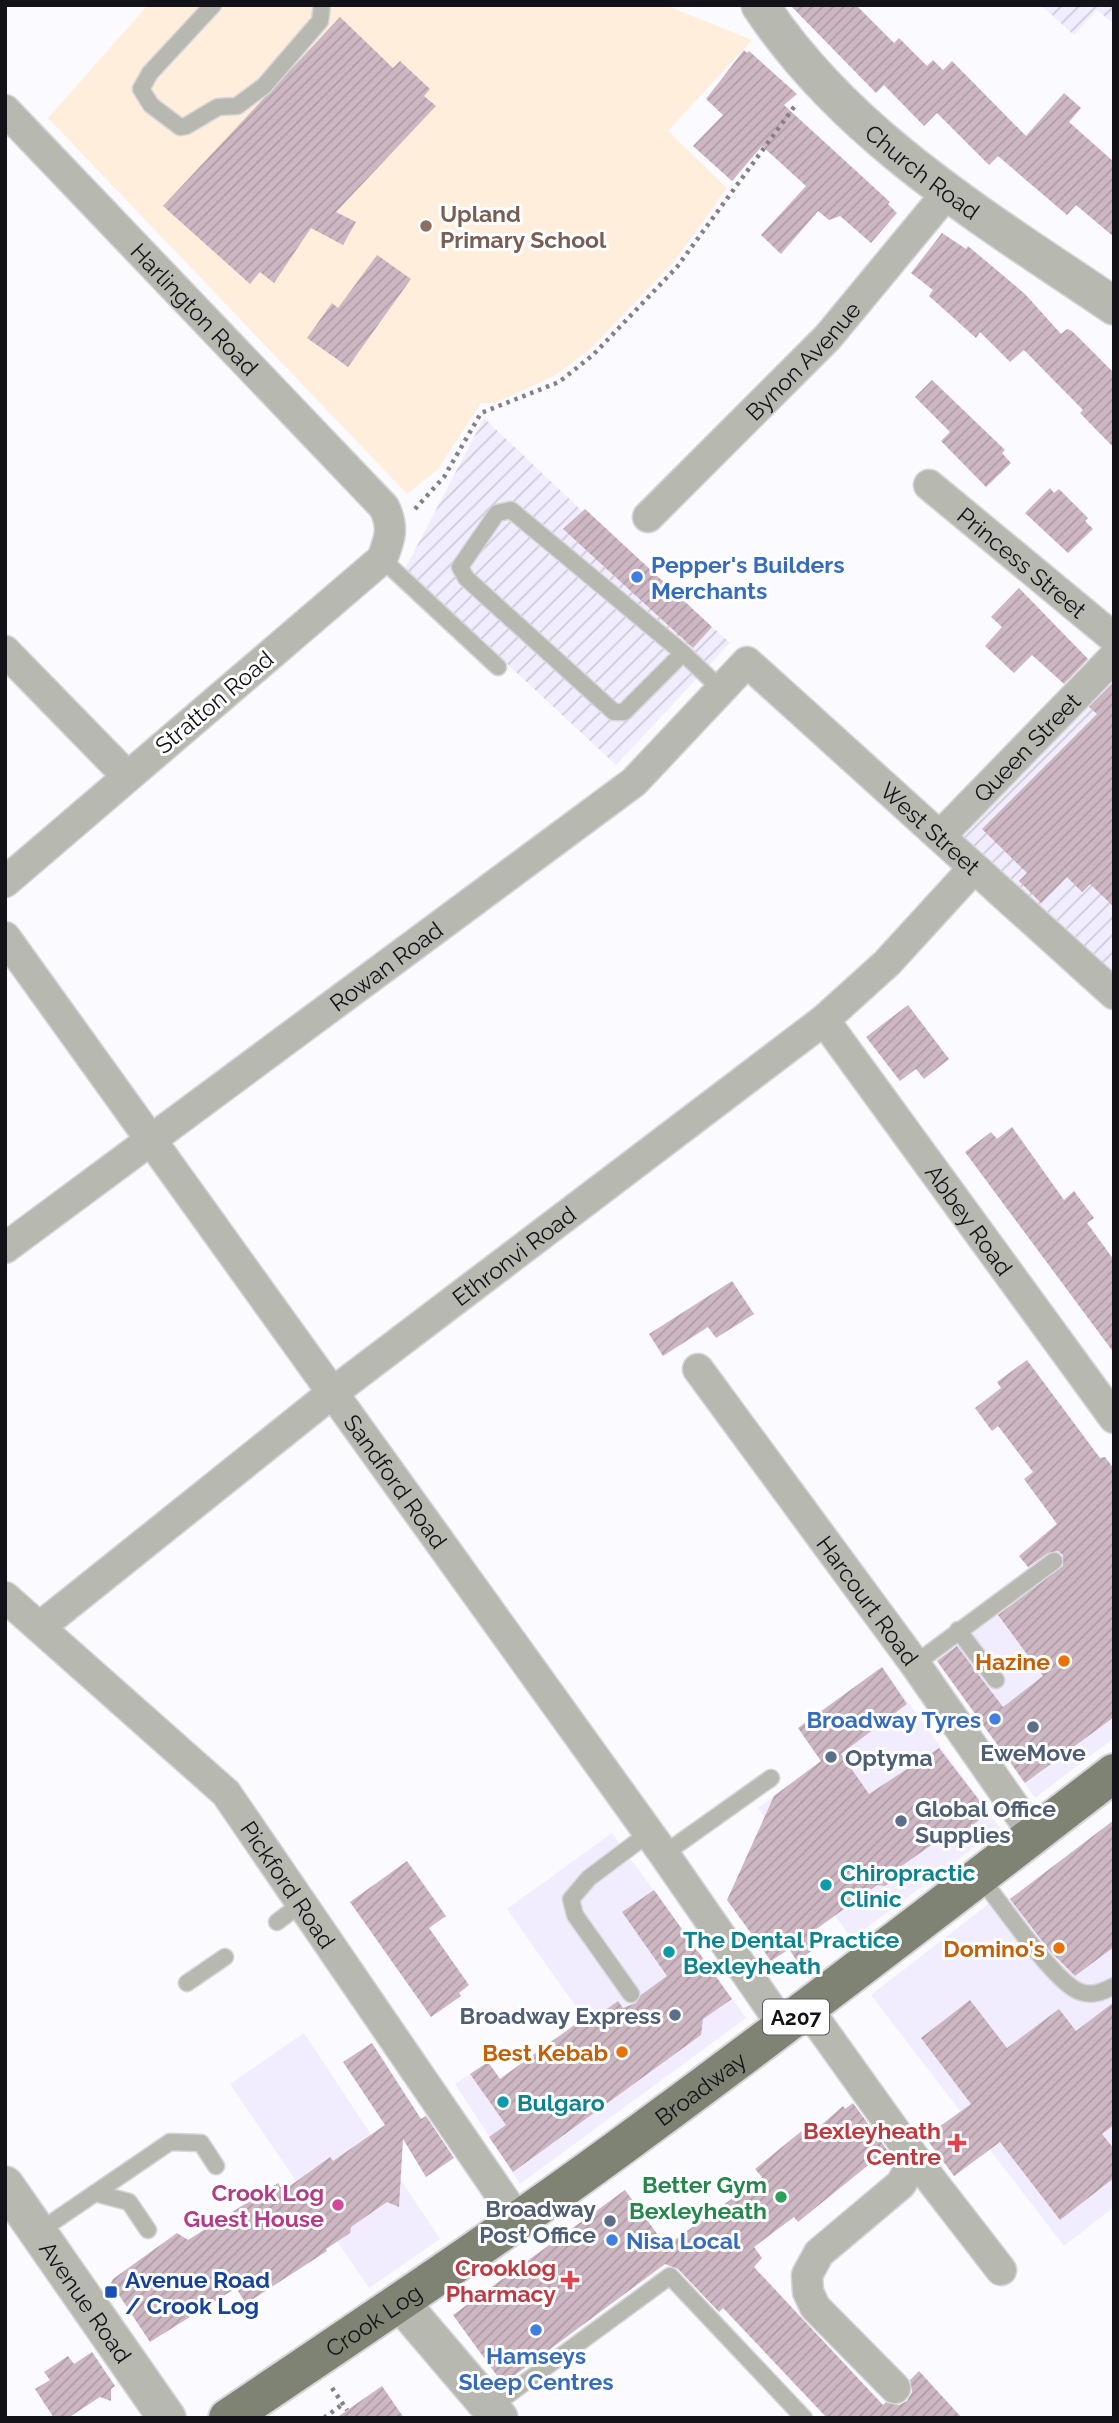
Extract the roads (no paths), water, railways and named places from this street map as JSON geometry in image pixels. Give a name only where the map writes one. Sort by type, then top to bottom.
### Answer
[{"type":"main road","name":"Broadway","points":[[518,2220],[795,2017],[1114,1773]]},
{"type":"main road","name":"Crook Log","points":[[228,2418],[518,2220]]},
{"type":"street","name":"Church Road","points":[[760,5],[815,79],[947,193],[1114,306]]},
{"type":"street","name":"Harlington Road","points":[[5,110],[384,507],[390,519],[387,547]]},
{"type":"street","name":"Bynon Avenue","points":[[648,517],[828,338],[947,193]]},
{"type":"street","name":"Princess Street","points":[[929,485],[1114,638]]},
{"type":"street","name":"Stratton Road","points":[[5,882],[387,547]]},
{"type":"street","points":[[5,651],[127,776]]},
{"type":"street","name":"Queen Street","points":[[940,836],[1114,657]]},
{"type":"street","name":"Rowan Road","points":[[5,1248],[634,782],[747,662]]},
{"type":"street","name":"West Street","points":[[747,662],[1114,994]]},
{"type":"street","name":"Ethronvi Road","points":[[40,1627],[331,1394],[824,1020],[887,964],[973,869]]},
{"type":"street","name":"Sandford Road","points":[[5,937],[657,1844],[795,2017],[915,2159],[1001,2270]]},
{"type":"street","name":"Abbey Road","points":[[824,1020],[1114,1418]]},
{"type":"street","name":"Harcourt Road","points":[[698,1369],[915,1664],[1034,1835]]},
{"type":"street","name":"Pickford Road","points":[[5,1598],[226,1793],[518,2220]]},
{"type":"street","points":[[895,2388],[815,2307],[808,2292],[807,2276],[818,2253],[901,2184],[915,2159]]},
{"type":"street","name":"Avenue Road","points":[[5,2185],[167,2418]]},
{"type":"street","points":[[400,2302],[494,2414]]},
{"type":"lane","points":[[213,5],[150,73],[141,89],[151,105],[180,127],[218,107],[237,106],[264,86],[320,21],[322,5]]},
{"type":"lane","points":[[683,653],[624,712],[614,712],[466,578],[460,567],[497,513],[511,510],[523,516],[683,653],[722,690]]},
{"type":"lane","points":[[387,547],[498,667]]},
{"type":"lane","points":[[915,1664],[1054,1561]]},
{"type":"lane","points":[[958,1630],[996,1680]]},
{"type":"lane","points":[[631,1994],[575,1915],[571,1899],[574,1892],[589,1878],[657,1844],[771,1778]]},
{"type":"lane","points":[[980,1877],[1064,1983],[1089,1994],[1101,1993],[1114,1986]]},
{"type":"lane","points":[[277,1922],[302,1903]]},
{"type":"lane","points":[[187,1983],[225,1957]]},
{"type":"lane","points":[[37,2232],[170,2142],[201,2143],[216,2166]]},
{"type":"lane","points":[[95,2193],[129,2202],[148,2230]]},
{"type":"lane","points":[[494,2414],[670,2276],[804,2418]]},
{"type":"place","name":"Upland Primary School","points":[[426,226]]},
{"type":"place","name":"Pepper's Builders Merchants","points":[[637,577]]},
{"type":"place","name":"Hazine","points":[[1064,1661]]},
{"type":"place","name":"Broadway Tyres","points":[[995,1719]]},
{"type":"place","name":"EweMove","points":[[1033,1727]]},
{"type":"place","name":"Optyma","points":[[831,1757]]},
{"type":"place","name":"Global Office Supplies","points":[[901,1821]]},
{"type":"place","name":"Chiropractic Clinic","points":[[826,1885]]},
{"type":"place","name":"Domino's","points":[[1059,1948]]},
{"type":"place","name":"The Dental Practice Bexleyheath","points":[[669,1952]]},
{"type":"place","name":"Broadway Express","points":[[675,2015]]},
{"type":"place","name":"Best Kebab","points":[[622,2052]]},
{"type":"place","name":"Bulgaro","points":[[503,2102]]},
{"type":"place","name":"Bexleyheath Centre","points":[[957,2143]]},
{"type":"place","name":"Better Gym Bexleyheath","points":[[781,2197]]},
{"type":"place","name":"Crook Log Guest House","points":[[338,2205]]},
{"type":"place","name":"Broadway Post Office","points":[[610,2221]]},
{"type":"place","name":"Nisa Local","points":[[612,2240]]},
{"type":"place","name":"Crooklog Pharmacy","points":[[570,2280]]},
{"type":"place","name":"Avenue Road / Crook Log","points":[[111,2292]]},
{"type":"place","name":"Hamseys Sleep Centres","points":[[536,2330]]}]
